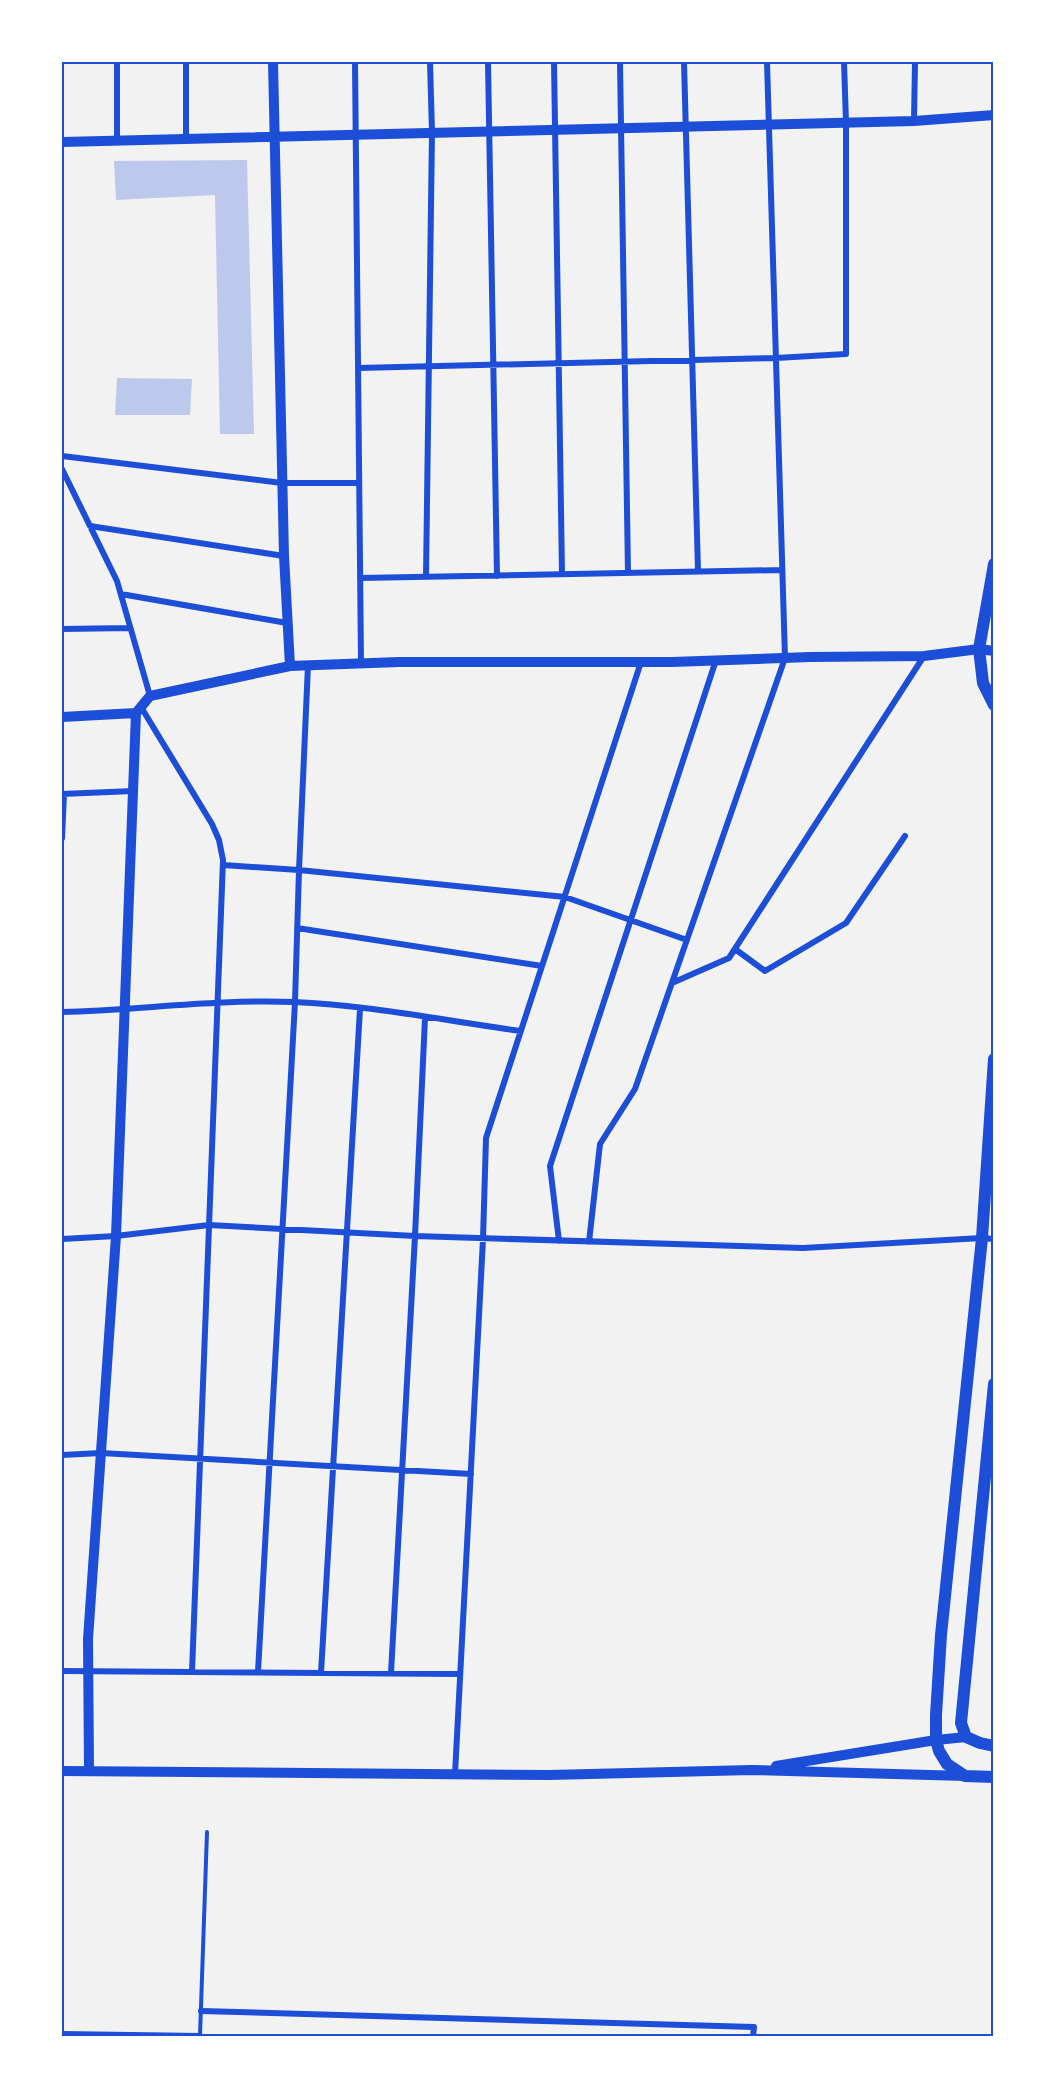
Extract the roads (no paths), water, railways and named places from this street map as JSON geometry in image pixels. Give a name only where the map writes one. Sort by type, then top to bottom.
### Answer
[{"type":"main road","points":[[993,564],[979,649],[983,683],[993,705]]},
{"type":"main road","points":[[993,1059],[988,1238],[941,1635],[936,1715],[936,1740],[939,1751],[947,1764],[965,1776],[993,1777]]},
{"type":"main road","points":[[993,1384],[961,1723],[966,1737],[993,1746]]},
{"type":"street","points":[[117,62],[117,140]]},
{"type":"street","points":[[186,62],[186,139]]},
{"type":"street","points":[[273,62],[284,556],[290,666]]},
{"type":"street","points":[[355,62],[361,663]]},
{"type":"street","points":[[426,577],[432,132],[430,62]]},
{"type":"street","points":[[488,62],[497,576]]},
{"type":"street","points":[[554,62],[562,574]]},
{"type":"street","points":[[620,62],[628,573]]},
{"type":"street","points":[[684,62],[698,572]]},
{"type":"street","points":[[589,1242],[600,1144],[635,1089],[785,658],[767,62]]},
{"type":"street","points":[[358,368],[846,354],[844,62]]},
{"type":"street","points":[[914,121],[915,62]]},
{"type":"street","points":[[62,142],[914,121],[993,115]]},
{"type":"street","points":[[62,456],[282,483],[359,483]]},
{"type":"street","points":[[62,469],[117,581],[150,696]]},
{"type":"street","points":[[62,485],[70,485]]},
{"type":"street","points":[[90,526],[284,556]]},
{"type":"street","points":[[360,578],[782,570]]},
{"type":"street","points":[[121,594],[287,623]]},
{"type":"street","points":[[62,629],[130,628]]},
{"type":"street","points":[[88,1770],[88,1639],[116,1236],[138,710],[150,696],[290,666],[399,662],[641,662],[924,656],[979,649],[993,651]]},
{"type":"street","points":[[672,982],[729,958],[924,656]]},
{"type":"street","points":[[559,1241],[550,1167],[716,660]]},
{"type":"street","points":[[455,1774],[483,1239],[486,1138],[641,662]]},
{"type":"street","points":[[258,1672],[296,1002],[308,666]]},
{"type":"street","points":[[62,717],[138,710]]},
{"type":"street","points":[[138,710],[212,824],[219,840],[223,865],[192,1672]]},
{"type":"street","points":[[62,838],[63,794],[133,791]]},
{"type":"street","points":[[735,949],[765,971],[846,923],[905,836]]},
{"type":"street","points":[[223,865],[299,870],[565,897],[687,940]]},
{"type":"street","points":[[297,928],[542,966]]},
{"type":"street","points":[[62,1012],[125,1010],[218,1002],[296,1002],[521,1031]]},
{"type":"street","points":[[321,1673],[360,1009]]},
{"type":"street","points":[[391,1673],[425,1018]]},
{"type":"street","points":[[62,1239],[116,1236],[209,1225],[483,1239],[803,1248],[988,1238]]},
{"type":"street","points":[[62,1455],[101,1454],[471,1474]]},
{"type":"street","points":[[62,1671],[460,1674]]},
{"type":"street","points":[[752,1770],[966,1737]]},
{"type":"street","points":[[62,1771],[549,1775],[752,1770],[965,1776]]},
{"type":"street","points":[[201,2011],[754,2027],[753,2037]]},
{"type":"lane","points":[[62,2033],[200,2036],[207,1832]]}]
